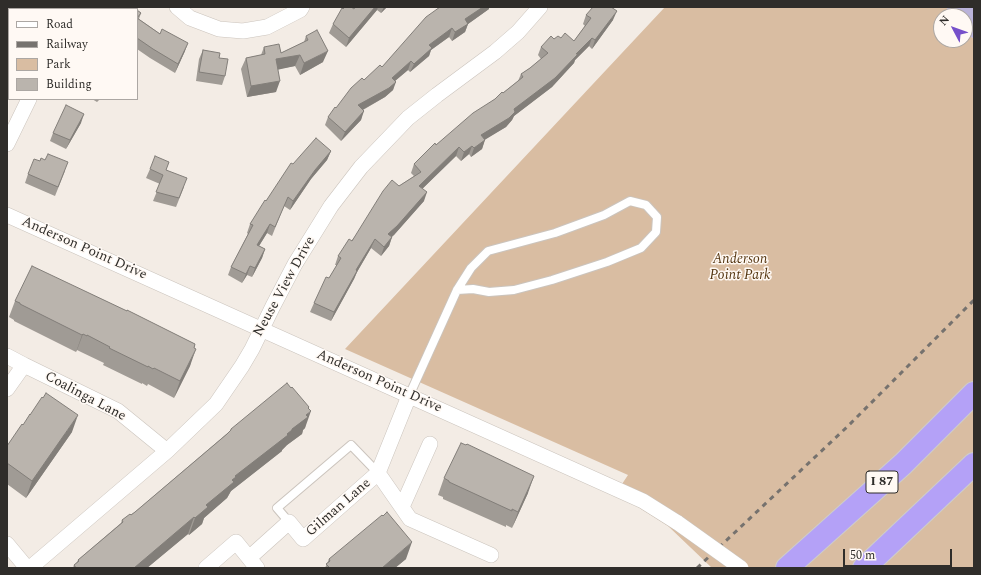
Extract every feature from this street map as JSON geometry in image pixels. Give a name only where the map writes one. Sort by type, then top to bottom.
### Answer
[{"type":"highway","name":"I 87","points":[[787,568],[903,464],[974,393]]},
{"type":"highway","points":[[864,568],[974,464]]},
{"type":"street","points":[[177,7],[190,18],[219,29],[243,31],[267,27],[300,10],[302,7]]},
{"type":"street","name":"Neuse View Drive","points":[[29,568],[167,451],[216,404],[252,349],[272,306],[295,264],[331,206],[361,167],[408,118],[495,52],[518,32],[540,7]]},
{"type":"street","points":[[7,144],[29,100]]},
{"type":"street","name":"Anderson Point Drive","points":[[7,215],[643,501],[678,523],[741,568]]},
{"type":"street","name":"Coalinga Lane","points":[[7,356],[118,411],[167,451]]},
{"type":"street","points":[[7,388],[24,365]]},
{"type":"street","name":"Gilman Lane","points":[[253,563],[289,522],[303,539],[378,473],[409,396]]},
{"type":"street","points":[[402,506],[430,444]]},
{"type":"street","points":[[378,473],[410,519],[491,555]]},
{"type":"street","points":[[206,568],[236,542],[253,563]]},
{"type":"street","points":[[7,544],[29,568]]},
{"type":"lane","points":[[409,396],[457,290],[471,268],[488,251],[555,233],[604,215],[630,201],[646,205],[657,217],[656,232],[641,248],[607,262],[552,280],[514,290],[488,292],[473,289],[457,290]]},
{"type":"lane","points":[[289,522],[277,508],[351,444],[378,473]]},
{"type":"green space","name":"Anderson Point Park","points":[[665,7],[946,7],[947,8],[933,8],[933,48],[973,48],[973,38],[974,39],[974,568],[712,568],[668,526],[616,493],[628,475],[345,349]]},
{"type":"shaded area","points":[[946,7],[974,7],[974,39],[973,8]]},
{"type":"building","points":[[10,7],[39,7],[38,8]]},
{"type":"building","points":[[132,7],[134,8],[118,8]]},
{"type":"building","points":[[345,7],[351,7],[354,9],[355,7],[375,7],[349,38],[333,24],[342,8],[343,9]]},
{"type":"building","points":[[440,7],[483,7],[465,19],[468,24],[455,32],[452,28],[429,45],[432,48],[414,64],[411,61],[392,78],[396,82],[389,88],[358,105],[364,111],[345,132],[328,117],[335,107],[336,108],[351,88],[362,78],[364,80],[380,65],[382,67],[426,17]]},
{"type":"building","points":[[593,7],[611,7],[617,11],[595,40],[592,38],[555,78],[514,109],[515,112],[509,118],[481,135],[485,140],[474,148],[472,146],[464,152],[459,147],[419,186],[427,192],[388,234],[392,237],[384,247],[375,239],[356,270],[357,271],[334,312],[314,303],[326,277],[329,278],[341,258],[338,256],[349,239],[352,241],[383,191],[392,180],[399,186],[421,172],[414,164],[435,143],[436,145],[473,113],[495,99],[523,77],[521,74],[548,53],[541,47],[551,36],[554,39],[558,36],[561,38],[565,33],[574,41],[591,18],[586,15]]},
{"type":"building","points":[[8,10],[7,57],[7,12]]},
{"type":"building","points":[[138,19],[160,34],[162,29],[188,43],[178,64],[138,39]]},
{"type":"building","points":[[317,30],[328,51],[304,63],[300,55],[276,59],[280,81],[251,86],[246,58],[265,54],[264,47],[279,44],[281,53],[308,40],[306,36]]},
{"type":"building","points":[[203,50],[220,53],[219,58],[228,59],[225,76],[199,72]]},
{"type":"building","points":[[66,105],[84,114],[70,140],[53,133]]},
{"type":"building","points":[[316,138],[331,151],[315,170],[293,201],[288,197],[275,227],[270,224],[257,245],[265,249],[255,268],[250,266],[246,274],[231,267],[253,225],[250,224],[265,200],[266,201],[291,163],[293,164]]},
{"type":"building","points":[[48,154],[68,162],[58,187],[28,174],[34,159],[40,161],[41,158],[45,160]]},
{"type":"building","points":[[155,156],[169,162],[166,170],[187,178],[179,198],[156,192],[163,175],[150,169]]},
{"type":"building","points":[[32,266],[127,310],[195,344],[194,348],[196,349],[180,381],[109,348],[110,347],[87,335],[82,335],[15,301]]},
{"type":"building","points":[[287,383],[309,407],[308,408],[311,411],[306,415],[308,417],[292,429],[287,434],[288,435],[235,476],[236,477],[232,480],[234,482],[206,505],[208,507],[134,568],[76,568],[74,565],[79,561],[78,560],[123,522],[122,520],[135,512]]},
{"type":"building","points":[[46,393],[78,415],[32,481],[7,463],[7,446]]},
{"type":"building","points":[[461,443],[467,444],[534,476],[518,512],[512,509],[512,511],[449,482],[444,478]]},
{"type":"building","points":[[387,512],[412,542],[382,568],[330,568],[326,564],[330,561],[329,559]]},
{"type":"railway","points":[[697,568],[847,427],[974,300]]}]
